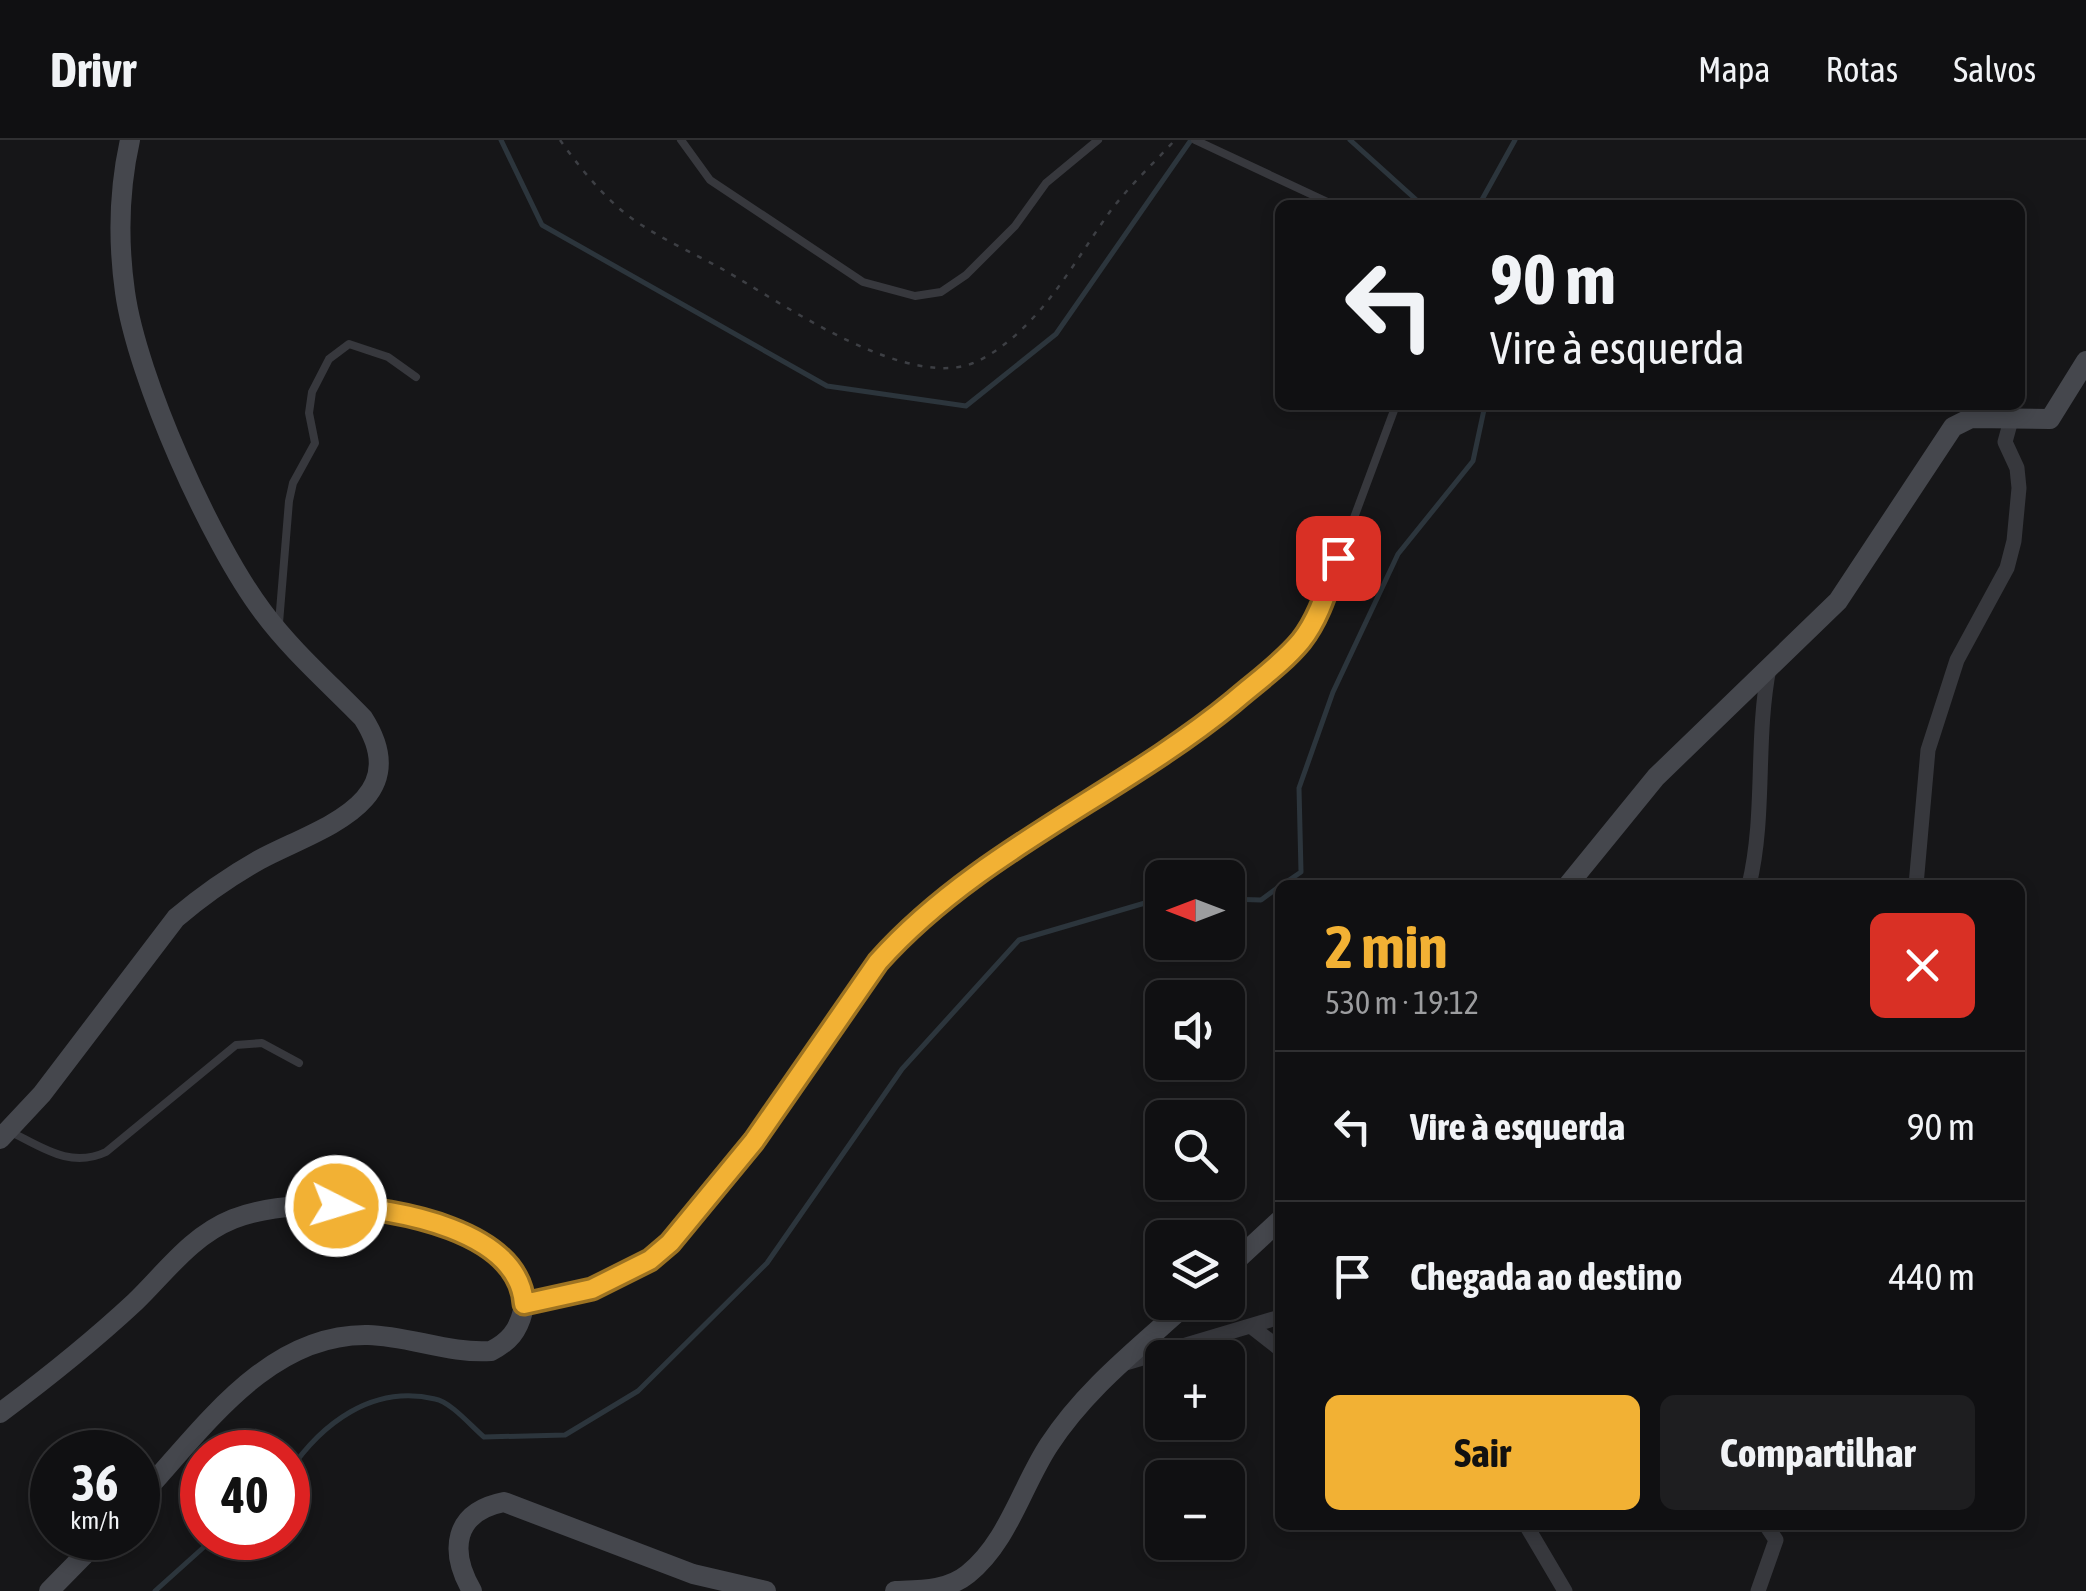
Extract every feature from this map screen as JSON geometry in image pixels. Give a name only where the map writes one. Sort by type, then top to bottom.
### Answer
[{"type":"street","points":[[4,1135],[176,918],[203,895],[259,860],[341,820],[368,795],[378,764],[372,733],[279,632],[214,533],[136,340],[125,293],[121,234],[130,140]]},
{"type":"street","points":[[1575,880],[1656,777],[1838,601],[1953,427],[1971,418],[2050,419],[2086,361]]},
{"type":"street","points":[[1916,880],[1924,765],[1956,660],[2007,568],[2014,541],[2019,488],[2017,468],[2005,442],[2011,420]]},
{"type":"street","points":[[1750,880],[1758,851],[1761,708],[1769,668]]},
{"type":"street","points":[[0,1413],[64,1365],[213,1228],[265,1211],[368,1208],[442,1226],[493,1251],[513,1268],[520,1280],[524,1304],[512,1335],[491,1351],[370,1335],[294,1349],[277,1358],[235,1397],[160,1476]]},
{"type":"street","points":[[1245,1252],[1275,1225]]},
{"type":"street","points":[[1115,1366],[1275,1319]]},
{"type":"street","points":[[895,1591],[935,1589],[956,1583],[971,1572],[1008,1521],[1050,1444],[1115,1366],[1168,1320]]},
{"type":"street","points":[[1252,1327],[1275,1345]]},
{"type":"street","points":[[472,1591],[459,1564],[460,1530],[469,1516],[504,1502],[693,1574],[766,1591]]},
{"type":"street","points":[[1529,1530],[1565,1591]]},
{"type":"street","points":[[1758,1591],[1776,1540],[1769,1530]]},
{"type":"street","points":[[50,1591],[79,1560]]},
{"type":"lane","points":[[681,140],[710,180],[863,282],[915,296],[942,292],[966,275],[1016,226],[1046,183],[1098,140]]},
{"type":"lane","points":[[1195,140],[1323,200]]},
{"type":"lane","points":[[279,632],[288,501],[292,483],[315,443],[308,404],[329,359],[349,344],[388,357],[416,377]]},
{"type":"lane","points":[[524,1304],[592,1289],[650,1260],[754,1141],[878,962],[900,937],[1000,862],[1184,741],[1280,663],[1303,639],[1320,608],[1394,410]]},
{"type":"lane","points":[[4,1135],[72,1161],[87,1161],[106,1152],[236,1044],[262,1044],[299,1063]]},
{"type":"path","points":[[560,140],[620,210],[648,228],[814,324],[873,350],[938,369],[978,362],[1005,344],[1037,313],[1111,210],[1174,140]]},
{"type":"waterway","points":[[501,140],[542,225],[827,386],[966,406],[1056,334],[1191,140]]},
{"type":"waterway","points":[[1350,140],[1416,200]]},
{"type":"waterway","points":[[1482,200],[1515,140]]},
{"type":"waterway","points":[[1289,880],[1301,872],[1299,788],[1333,692],[1398,554],[1473,461],[1484,410]]},
{"type":"waterway","points":[[1245,900],[1261,900],[1275,890]]},
{"type":"waterway","points":[[310,1445],[350,1412],[390,1397],[441,1401],[484,1437],[565,1435],[638,1391],[767,1263],[902,1069],[1019,940],[1145,903]]},
{"type":"waterway","points":[[155,1591],[190,1560]]},
{"type":"route","points":[[336,1206],[405,1214],[442,1226],[493,1251],[513,1268],[520,1280],[524,1304],[592,1289],[650,1260],[670,1243],[754,1141],[878,962],[900,937],[1045,830],[1184,741],[1280,663],[1303,639],[1320,608],[1338,558]]}]
